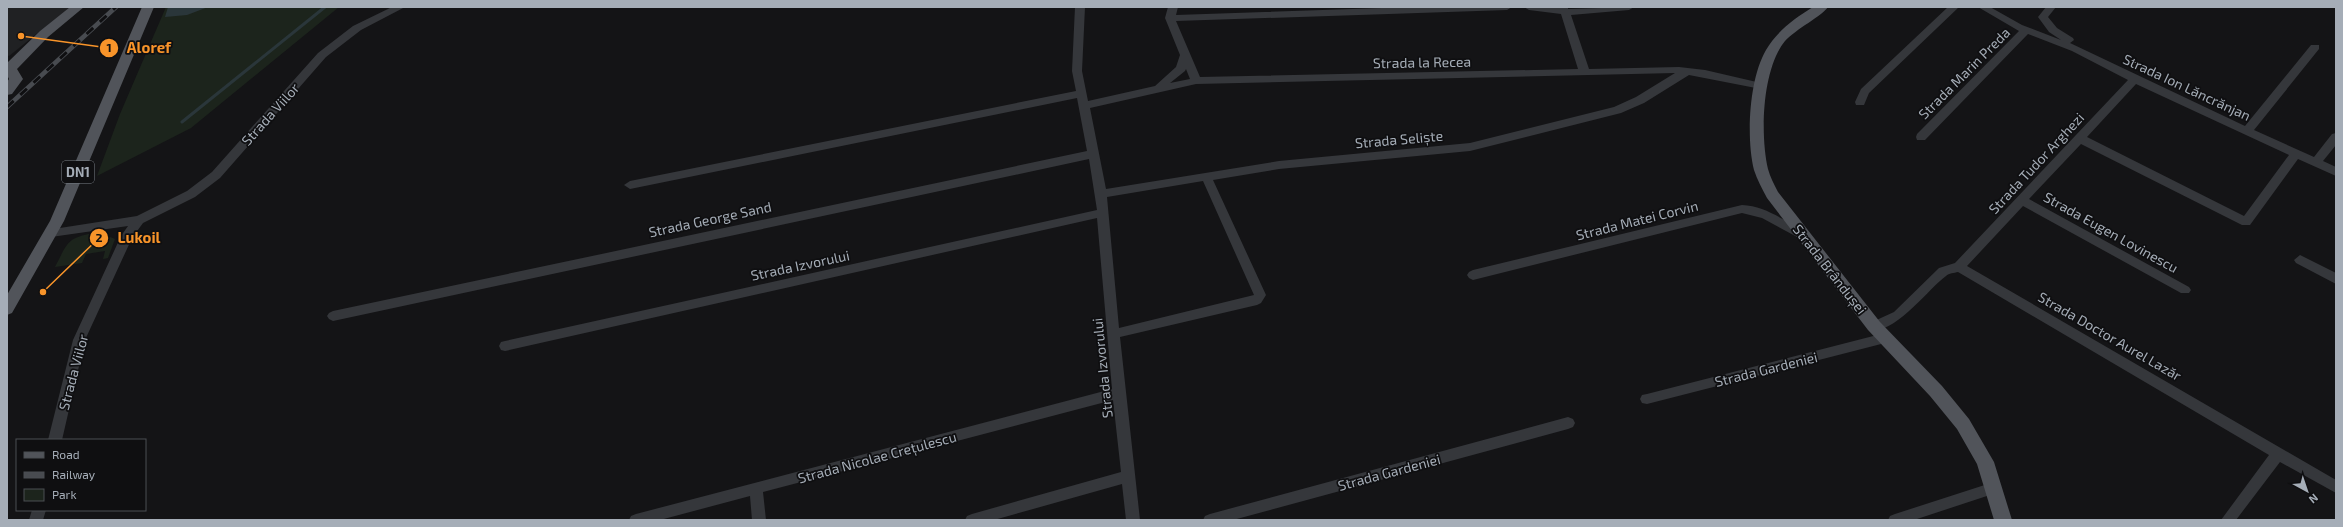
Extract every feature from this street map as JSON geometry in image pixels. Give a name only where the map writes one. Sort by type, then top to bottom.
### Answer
[{"type":"main road","points":[[7,91],[16,79],[14,73],[8,66],[44,34],[78,7]]},
{"type":"main road","name":"DN1","points":[[7,309],[51,233],[148,7]]},
{"type":"main road","name":"Strada Brândușei","points":[[1822,7],[1781,38],[1771,53],[1761,86],[1758,121],[1760,167],[1772,194],[1803,235],[1880,332],[1940,396],[1963,424],[1985,462],[2003,520]]},
{"type":"street","name":"Strada Viilor","points":[[51,233],[139,220],[191,194],[216,175],[322,55],[356,28],[400,7]]},
{"type":"street","name":"Strada Izvorului","points":[[1080,7],[1077,71],[1101,194],[1112,334],[1133,520]]},
{"type":"street","points":[[1173,7],[1170,18],[1196,81]]},
{"type":"street","points":[[1170,18],[1507,7]]},
{"type":"street","points":[[1529,7],[1564,9],[1629,7]]},
{"type":"street","points":[[1860,102],[1865,91],[1954,7]]},
{"type":"street","name":"Strada Ion Lăncrănjan","points":[[1983,7],[2026,30],[2076,49],[2135,79],[2336,172]]},
{"type":"street","points":[[2050,7],[2043,17],[2046,24],[2079,46],[2076,49]]},
{"type":"street","points":[[1564,9],[1585,73]]},
{"type":"street","name":"Strada Marin Preda","points":[[1921,137],[2026,30]]},
{"type":"street","points":[[2247,131],[2315,47]]},
{"type":"street","points":[[1152,91],[1175,76],[1181,69],[1185,56]]},
{"type":"street","name":"Strada la Recea","points":[[630,185],[1083,99],[1152,91],[1196,81],[1687,71],[1761,86]]},
{"type":"street","name":"Strada Seliște","points":[[1101,194],[1279,165],[1470,148],[1617,110],[1640,100],[1687,71]]},
{"type":"street","name":"Strada Tudor Arghezi","points":[[1959,267],[2023,201],[2079,138],[2135,79]]},
{"type":"street","points":[[2316,163],[2336,136]]},
{"type":"street","points":[[2079,138],[2246,222],[2296,153]]},
{"type":"street","name":"Strada George Sand","points":[[333,316],[1094,154]]},
{"type":"street","points":[[1112,334],[1257,300],[1260,295],[1206,176]]},
{"type":"street","name":"Strada Eugen Lovinescu","points":[[2023,201],[2185,290]]},
{"type":"street","name":"Strada Matei Corvin","points":[[1473,275],[1742,209],[1752,209],[1761,212],[1792,231],[1803,235]]},
{"type":"street","name":"Strada Izvorului","points":[[505,346],[1103,213]]},
{"type":"street","name":"Strada Viilor","points":[[55,439],[79,340],[127,236],[139,220]]},
{"type":"street","points":[[2300,260],[2336,279]]},
{"type":"street","points":[[1880,332],[1943,271],[1959,267]]},
{"type":"street","name":"Strada Doctor Aurel Lazăr","points":[[1959,267],[2336,487]]},
{"type":"street","name":"Strada Gardeniei","points":[[1647,399],[1880,332]]},
{"type":"street","name":"Strada Nicolae Crețulescu","points":[[636,520],[1118,393]]},
{"type":"street","name":"Strada Gardeniei","points":[[1210,520],[1568,423]]},
{"type":"street","points":[[2228,520],[2279,453]]},
{"type":"street","points":[[972,520],[1129,476]]},
{"type":"street","points":[[756,488],[758,520]]},
{"type":"street","points":[[1896,520],[1994,488]]},
{"type":"shaded area","points":[[7,7],[70,7],[9,56],[7,55]]},
{"type":"shaded area","points":[[168,7],[208,7],[187,15],[165,17]]},
{"type":"green space","points":[[166,7],[339,7],[191,128],[97,176],[120,114]]},
{"type":"green space","points":[[98,232],[115,239],[108,258],[103,259],[105,251],[86,254],[82,263],[55,267],[63,251],[70,242],[80,236]]},
{"type":"waterway","points":[[182,122],[325,7]]},
{"type":"railway","points":[[7,107],[116,7]]},
{"type":"place","name":"Aloref","points":[[21,36]]},
{"type":"place","name":"Lukoil","points":[[43,292]]}]
